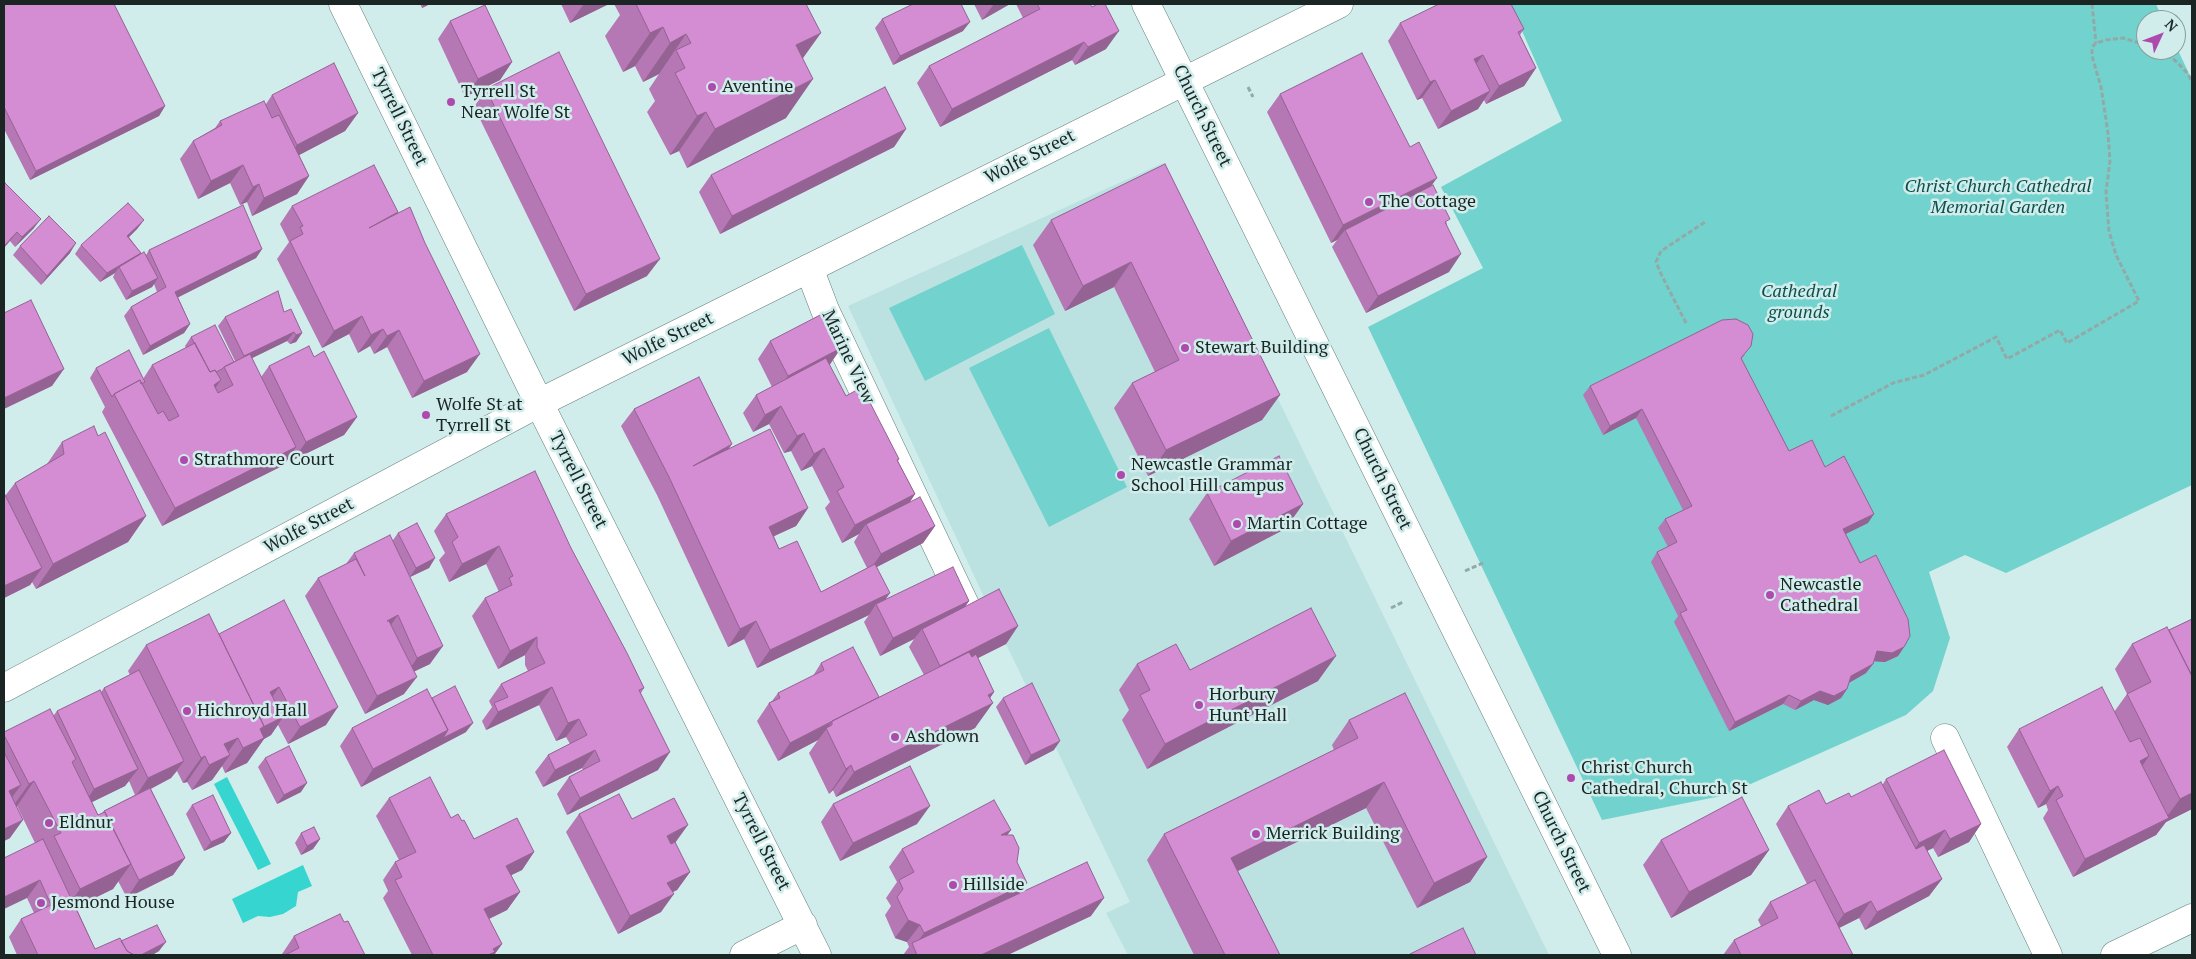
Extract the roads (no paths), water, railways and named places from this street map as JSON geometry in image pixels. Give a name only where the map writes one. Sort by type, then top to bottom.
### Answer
[{"type":"street","name":"Tyrrell Street","points":[[344,4],[539,403],[817,955]]},
{"type":"street","name":"Church Street","points":[[1146,4],[1617,955]]},
{"type":"street","name":"Wolfe Street","points":[[4,688],[539,403],[1339,4]]},
{"type":"street","name":"Marine View","points":[[809,268],[825,310],[966,607]]},
{"type":"street","points":[[1945,738],[2048,955]]},
{"type":"street","points":[[2115,955],[2192,918]]},
{"type":"street","points":[[749,954],[803,925]]},
{"type":"place","name":"Aventine","points":[[712,87]]},
{"type":"place","name":"Tyrrell St Near Wolfe St","points":[[451,102]]},
{"type":"place","name":"The Cottage","points":[[1369,202]]},
{"type":"place","name":"Stewart Building","points":[[1185,348]]},
{"type":"place","name":"Wolfe St at Tyrrell St","points":[[426,415]]},
{"type":"place","name":"Strathmore Court","points":[[184,460]]},
{"type":"place","name":"Newcastle Grammar School Hill campus","points":[[1121,475]]},
{"type":"place","name":"Martin Cottage","points":[[1237,524]]},
{"type":"place","name":"Newcastle Cathedral","points":[[1770,595]]},
{"type":"place","name":"Horbury Hunt Hall","points":[[1199,705]]},
{"type":"place","name":"Hichroyd Hall","points":[[187,711]]},
{"type":"place","name":"Ashdown","points":[[895,737]]},
{"type":"place","name":"Christ Church Cathedral, Church St","points":[[1571,778]]},
{"type":"place","name":"Eldnur","points":[[49,823]]},
{"type":"place","name":"Merrick Building","points":[[1256,834]]},
{"type":"place","name":"Hillside","points":[[953,885]]},
{"type":"place","name":"Jesmond House","points":[[41,903]]},
{"type":"park label","name":"Christ Church Cathedral Memorial Garden","points":[[1998,197]]},
{"type":"park label","name":"Cathedral grounds","points":[[1799,302]]}]
